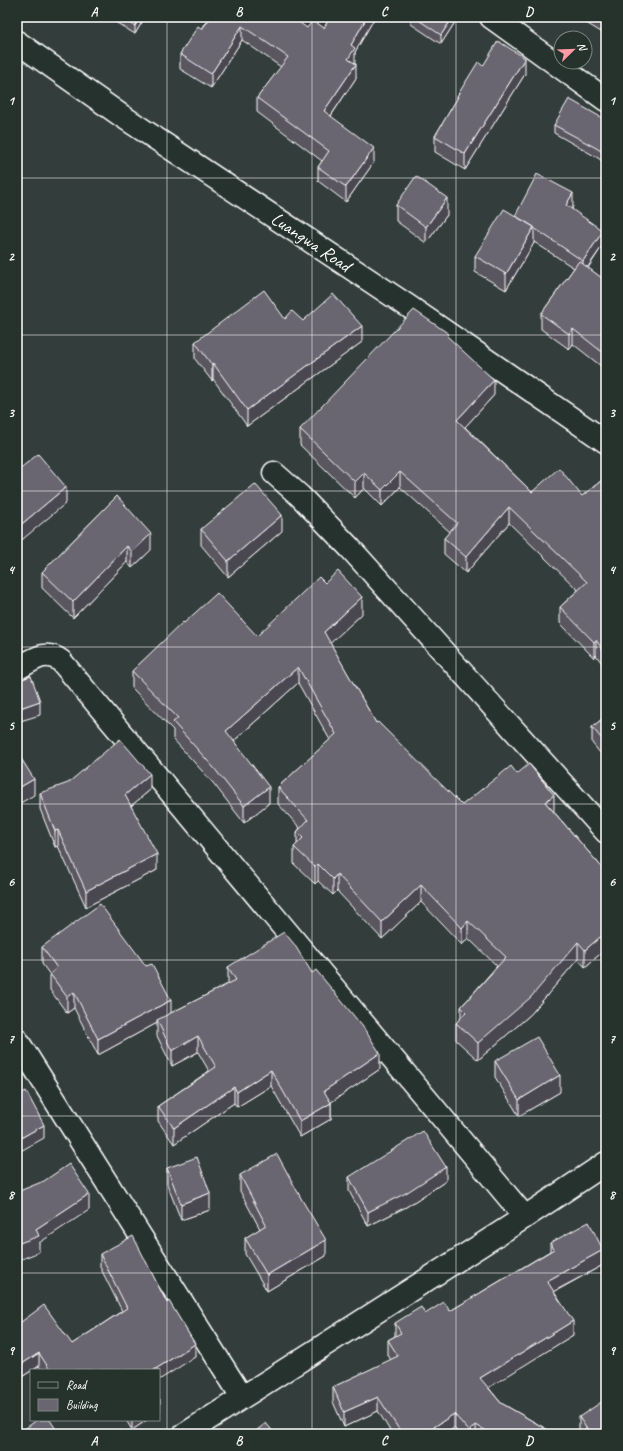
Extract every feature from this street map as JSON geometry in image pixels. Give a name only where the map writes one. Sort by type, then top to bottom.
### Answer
[{"type":"street","points":[[490,17],[606,100]]},
{"type":"street","name":"Luangwa Road","points":[[17,42],[119,114],[408,306],[606,442]]},
{"type":"street","points":[[274,473],[300,496],[340,537],[606,832]]},
{"type":"street","points":[[17,669],[41,655],[54,656],[61,661],[525,1217]]},
{"type":"street","points":[[17,1040],[242,1397]]},
{"type":"street","points":[[185,1434],[525,1217],[606,1163]]},
{"type":"building","points":[[120,17],[140,17],[135,26]]},
{"type":"building","points":[[211,17],[292,17],[307,28],[313,20],[324,28],[330,17],[367,17],[351,45],[355,48],[348,59],[356,64],[324,111],[374,148],[346,187],[318,167],[329,151],[257,98],[288,57],[242,26],[211,74],[180,54],[198,26],[202,29]]},
{"type":"building","points":[[414,17],[453,17],[441,35]]},
{"type":"building","points":[[498,41],[525,58],[465,154],[435,136],[478,62],[483,66]]},
{"type":"building","points":[[569,99],[606,120],[606,155],[554,125]]},
{"type":"building","points":[[537,174],[573,193],[566,205],[603,231],[583,261],[534,227],[515,216]]},
{"type":"building","points":[[416,176],[447,198],[426,227],[396,205]]},
{"type":"building","points":[[504,209],[534,227],[506,274],[475,256]]},
{"type":"building","points":[[579,261],[606,281],[606,355],[573,329],[569,334],[541,314]]},
{"type":"building","points":[[264,290],[285,319],[292,311],[303,321],[333,294],[362,326],[247,410],[213,363],[212,365],[195,342]]},
{"type":"building","points":[[414,310],[449,334],[447,336],[494,380],[457,420],[532,492],[559,468],[582,496],[606,477],[606,502],[602,508],[606,511],[606,654],[596,640],[594,642],[560,607],[587,582],[509,507],[466,557],[444,538],[457,523],[400,472],[382,490],[364,473],[355,482],[300,429]]},
{"type":"building","points":[[38,454],[66,487],[17,528],[17,471]]},
{"type":"building","points":[[255,484],[282,515],[228,561],[201,529]]},
{"type":"building","points":[[117,496],[151,534],[132,552],[127,546],[73,602],[42,572]]},
{"type":"building","points":[[338,571],[362,597],[324,632],[376,723],[378,722],[462,805],[511,766],[517,774],[529,764],[554,795],[545,802],[606,872],[606,932],[585,950],[578,942],[531,997],[478,1043],[456,1023],[466,1012],[461,1007],[506,957],[468,921],[462,928],[421,885],[382,922],[337,874],[333,879],[318,864],[315,867],[294,847],[303,838],[297,832],[308,820],[278,787],[336,734],[298,667],[226,731],[269,787],[244,806],[214,768],[173,722],[178,718],[132,671],[183,622],[184,623],[217,593],[257,636],[319,577],[325,583]]},
{"type":"building","points":[[31,676],[40,701],[17,709],[17,681]]},
{"type":"building","points":[[606,716],[606,744],[592,727]]},
{"type":"building","points":[[120,739],[150,774],[125,795],[157,854],[86,891],[58,830],[55,831],[40,793],[68,783]]},
{"type":"building","points":[[17,752],[34,779],[17,789]]},
{"type":"building","points":[[100,904],[146,966],[152,964],[171,1000],[98,1039],[74,992],[67,997],[50,974],[57,968],[42,947]]},
{"type":"building","points":[[284,932],[294,944],[312,973],[316,970],[363,1027],[380,1053],[324,1091],[331,1103],[300,1121],[271,1070],[237,1092],[234,1087],[174,1128],[158,1106],[216,1067],[198,1036],[172,1051],[157,1020],[236,980],[228,967]]},
{"type":"building","points":[[537,1037],[560,1075],[519,1100],[495,1061]]},
{"type":"building","points":[[26,1091],[44,1125],[17,1140],[17,1096]]},
{"type":"building","points":[[423,1131],[446,1167],[406,1193],[368,1212],[349,1177]]},
{"type":"building","points":[[277,1154],[326,1240],[267,1275],[245,1238],[266,1225],[240,1175]]},
{"type":"building","points":[[197,1157],[210,1193],[181,1204],[167,1168]]},
{"type":"building","points":[[69,1164],[89,1194],[36,1229],[39,1236],[17,1244],[17,1192],[44,1181]]},
{"type":"building","points":[[589,1222],[603,1250],[547,1281],[573,1321],[480,1378],[501,1403],[555,1434],[492,1434],[476,1425],[469,1431],[454,1414],[423,1434],[402,1434],[378,1397],[344,1412],[333,1387],[398,1356],[388,1340],[401,1333],[395,1323],[421,1307],[425,1314],[444,1302],[450,1311],[554,1249],[550,1243]]},
{"type":"building","points":[[133,1236],[167,1303],[169,1301],[195,1344],[156,1369],[49,1369],[39,1353],[17,1367],[17,1325],[44,1305],[72,1344],[127,1308],[100,1254]]},
{"type":"building","points":[[606,1399],[606,1434],[590,1434],[579,1417]]},
{"type":"building","points":[[36,1421],[51,1421],[59,1434],[26,1434],[23,1430]]},
{"type":"building","points":[[266,1423],[275,1434],[252,1434]]}]
